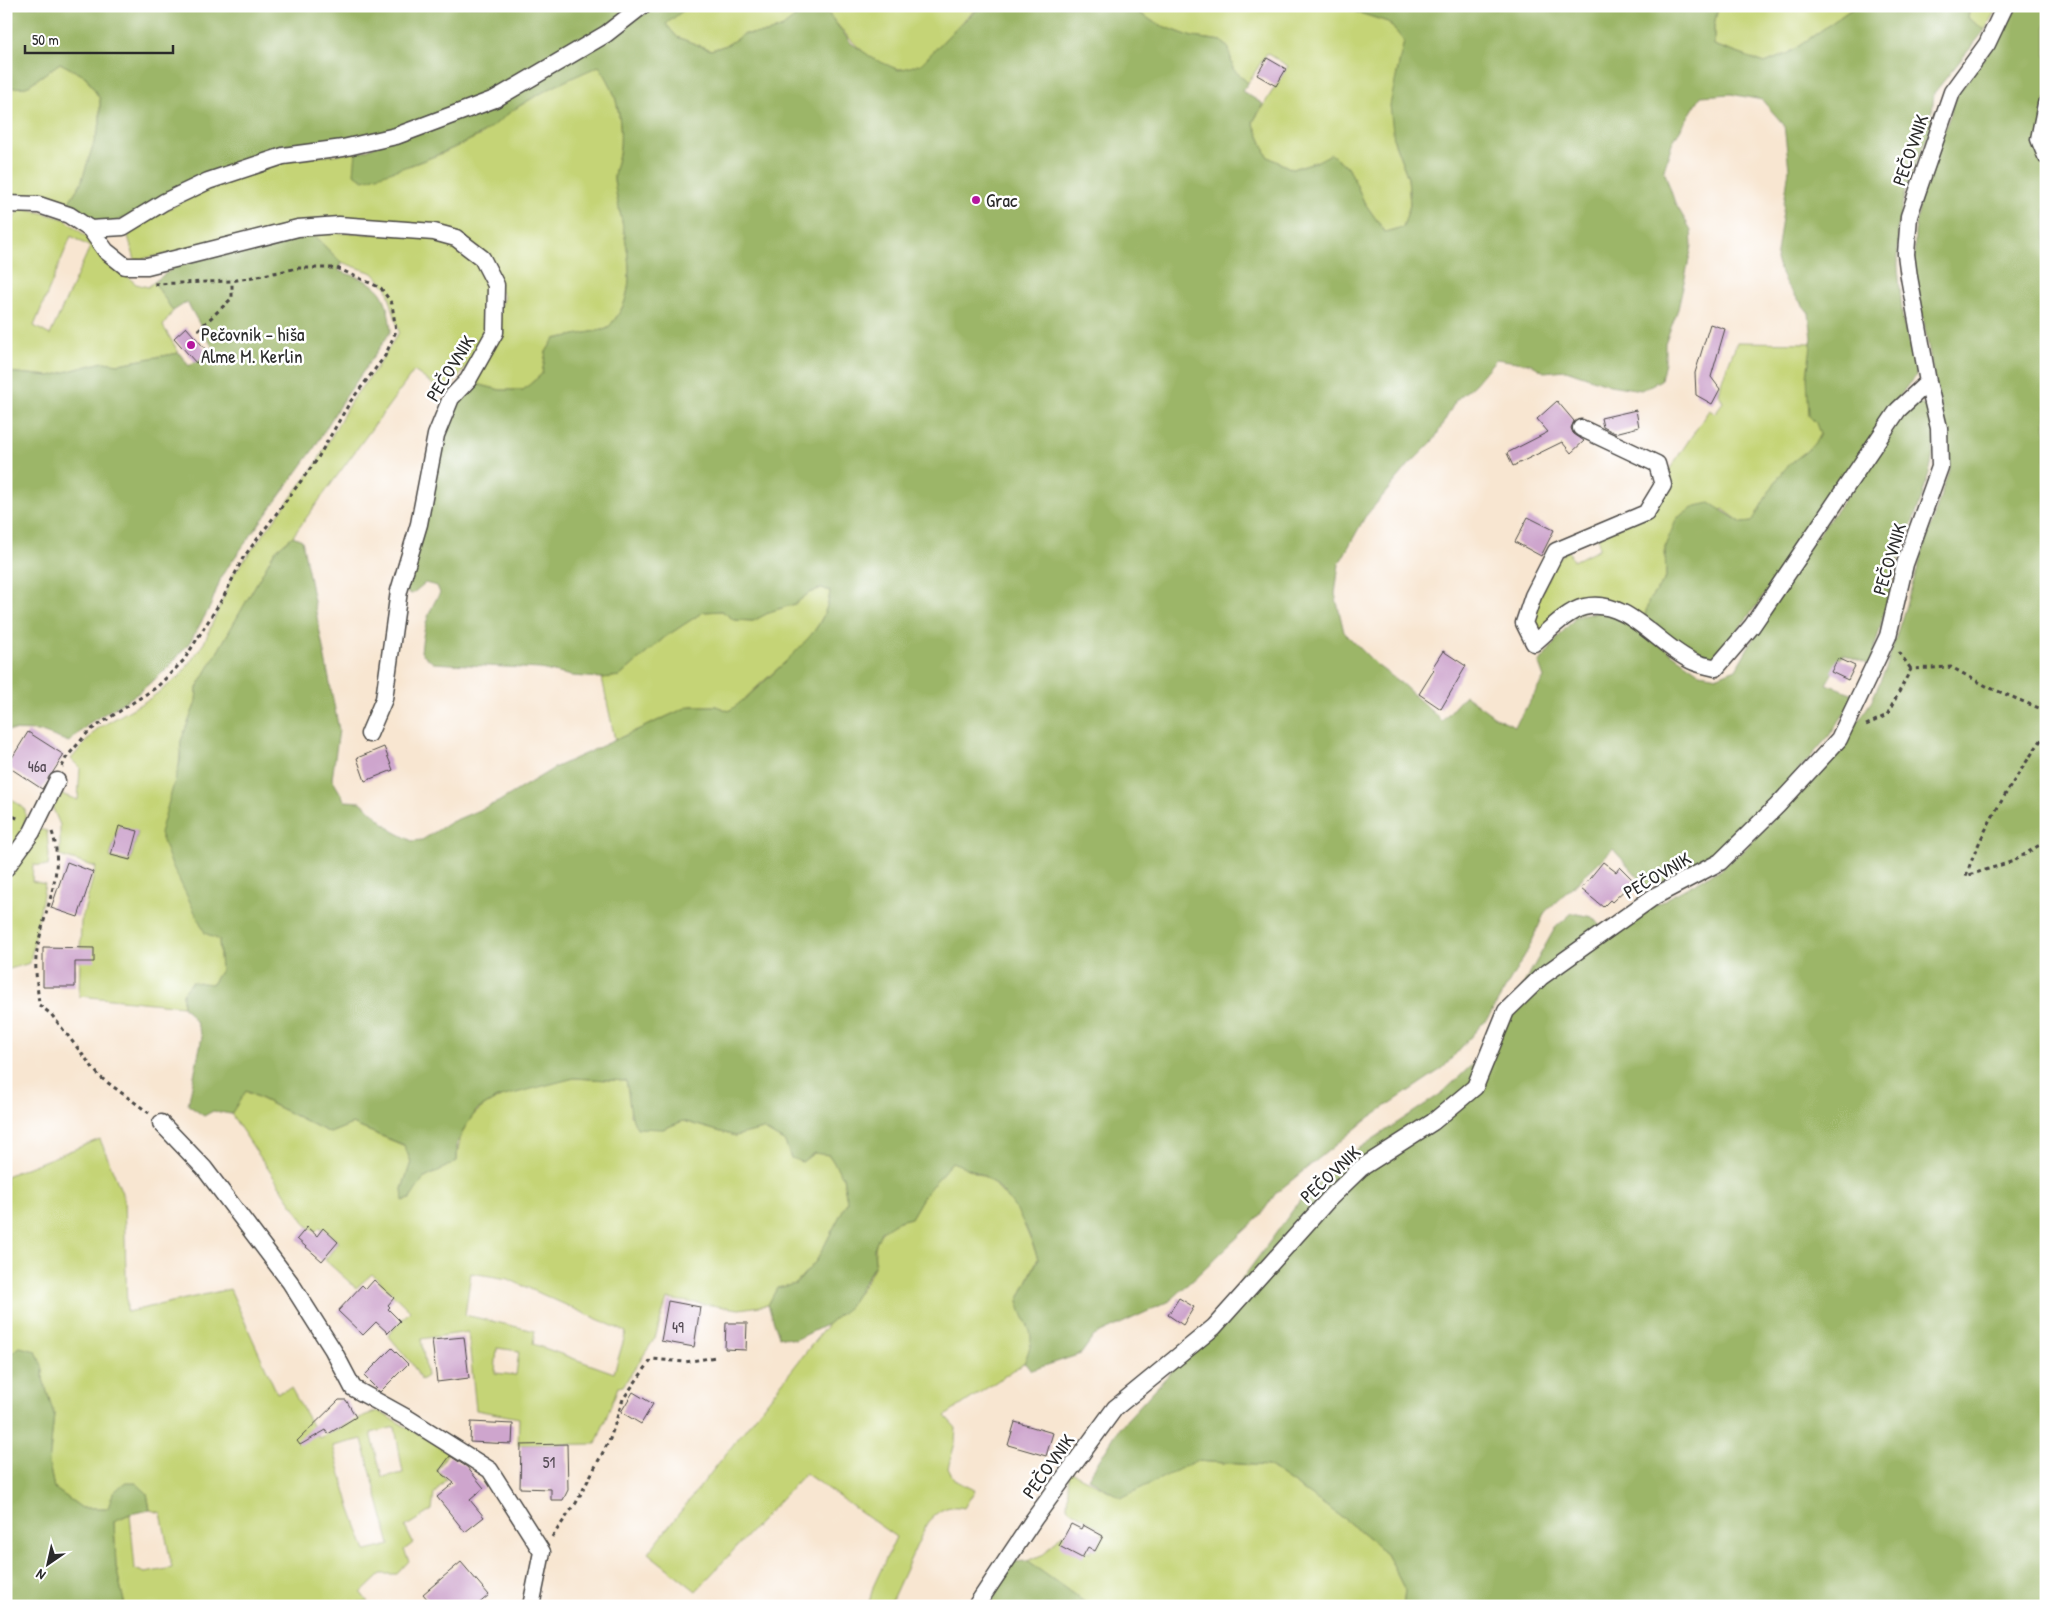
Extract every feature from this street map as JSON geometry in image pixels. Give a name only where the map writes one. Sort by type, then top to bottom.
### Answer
[{"type":"street","points":[[90,228],[123,227],[164,202],[208,181],[283,156],[343,148],[396,136],[496,99],[606,34],[642,6]]},
{"type":"street","name":"PEČOVNIK","points":[[976,1606],[1034,1519],[1115,1408],[1214,1327],[1329,1199],[1361,1168],[1433,1122],[1475,1087],[1506,1011],[1541,977],[1655,896],[1720,862],[1777,806],[1839,739],[1888,636],[1905,564],[1940,467],[1940,428],[1928,382],[1906,254],[1908,216],[1952,92],[1988,44],[2006,6]]},
{"type":"street","points":[[2046,104],[2039,139],[2046,156]]},
{"type":"street","name":"PEČOVNIK","points":[[6,204],[39,205],[69,216],[90,228],[106,251],[125,266],[147,266],[298,228],[339,225],[434,232],[456,238],[482,258],[496,285],[495,332],[468,380],[451,398],[436,435],[419,524],[398,591],[384,699],[369,734]]},
{"type":"street","points":[[1581,428],[1657,464],[1663,485],[1646,513],[1556,551],[1533,596],[1524,623],[1534,643],[1558,622],[1583,607],[1610,607],[1634,620],[1693,662],[1716,668],[1752,626],[1898,410],[1928,382]]},
{"type":"street","points":[[6,868],[28,838],[57,781]]},
{"type":"street","points":[[161,1122],[204,1168],[290,1282],[333,1350],[353,1388],[409,1419],[490,1470],[542,1552],[531,1606]]},
{"type":"path","points":[[57,781],[66,758],[89,731],[157,687],[184,660],[224,596],[243,558],[316,461],[350,402],[385,356],[396,331],[392,304],[381,288],[337,268],[299,268],[232,281],[150,284]]},
{"type":"path","points":[[198,330],[232,298],[232,281]]},
{"type":"path","points":[[1839,739],[1887,715],[1911,670],[1951,667],[1988,687],[2046,711]]},
{"type":"path","points":[[2046,733],[1999,807],[1975,851],[1966,876],[2014,861],[2046,841]]},
{"type":"path","points":[[6,814],[16,818],[46,819],[55,841],[55,881],[36,958],[39,1005],[51,1014],[100,1077],[161,1122]]},
{"type":"path","points":[[542,1552],[576,1503],[610,1439],[623,1399],[652,1358],[685,1362],[716,1357]]},
{"type":"green space","points":[[6,6],[634,6],[609,26],[491,96],[388,135],[330,146],[141,210],[109,225],[81,217],[65,208],[81,183],[100,124],[100,99],[86,77],[60,63],[26,87],[6,88]]},
{"type":"green space","points":[[654,6],[689,6],[666,24],[677,37],[711,50],[727,45],[744,34],[768,33],[783,27],[803,11],[816,9],[828,13],[851,43],[874,59],[899,70],[921,64],[959,25],[982,6],[1128,6],[1157,24],[1192,37],[1222,41],[1229,49],[1233,69],[1248,83],[1242,91],[1263,104],[1253,122],[1268,157],[1292,169],[1318,161],[1331,154],[1349,168],[1364,202],[1385,232],[1403,227],[1410,205],[1408,178],[1394,141],[1390,105],[1404,41],[1388,22],[1338,6],[1718,6],[1714,26],[1714,45],[1765,63],[1789,53],[1853,8],[1970,6],[1968,18],[1985,30],[1934,93],[1930,131],[1905,191],[1898,225],[1898,267],[1903,322],[1916,366],[1916,376],[1895,403],[1866,452],[1754,610],[1714,661],[1696,659],[1644,619],[1649,600],[1666,578],[1665,546],[1677,518],[1696,506],[1710,503],[1742,523],[1752,522],[1780,475],[1789,464],[1813,445],[1820,434],[1816,423],[1809,416],[1807,376],[1812,338],[1809,313],[1785,283],[1776,260],[1789,169],[1784,125],[1762,100],[1731,94],[1701,96],[1672,143],[1664,170],[1675,203],[1691,230],[1692,246],[1678,309],[1665,343],[1665,362],[1661,380],[1641,390],[1610,385],[1566,370],[1544,372],[1531,364],[1496,359],[1475,384],[1456,400],[1434,440],[1408,466],[1365,517],[1339,564],[1335,594],[1344,632],[1378,666],[1402,684],[1442,721],[1465,695],[1495,717],[1515,726],[1544,678],[1539,664],[1560,635],[1576,617],[1602,611],[1625,620],[1700,673],[1718,676],[1736,669],[1794,566],[1882,450],[1903,411],[1918,402],[1929,409],[1935,439],[1931,466],[1921,500],[1899,558],[1870,665],[1843,654],[1826,684],[1857,695],[1829,736],[1761,813],[1718,855],[1648,888],[1613,849],[1545,912],[1529,948],[1490,1015],[1443,1068],[1370,1117],[1276,1193],[1260,1216],[1170,1301],[1094,1336],[1081,1354],[1032,1370],[1024,1363],[1031,1343],[1031,1336],[1018,1301],[1038,1259],[1034,1248],[1020,1216],[999,1188],[982,1175],[952,1162],[925,1194],[911,1218],[898,1221],[881,1232],[874,1249],[875,1264],[849,1307],[828,1324],[795,1340],[779,1336],[768,1305],[777,1288],[796,1284],[817,1260],[847,1202],[843,1177],[829,1155],[814,1153],[802,1162],[791,1158],[785,1142],[763,1129],[735,1136],[683,1121],[663,1129],[637,1128],[631,1111],[626,1081],[574,1078],[497,1098],[477,1110],[465,1127],[457,1144],[457,1161],[423,1179],[410,1199],[403,1201],[402,1189],[411,1162],[404,1145],[352,1124],[330,1133],[246,1091],[231,1114],[213,1111],[204,1116],[188,1105],[202,1037],[196,1022],[183,1006],[183,993],[192,982],[212,984],[221,970],[219,940],[205,933],[171,863],[160,833],[180,762],[181,741],[196,702],[197,688],[275,551],[293,536],[302,540],[339,730],[332,779],[345,801],[361,802],[393,831],[412,841],[422,840],[451,822],[498,802],[556,767],[690,706],[716,706],[729,711],[763,683],[803,644],[813,633],[825,612],[830,591],[822,588],[809,593],[795,604],[772,611],[753,621],[734,620],[722,611],[703,612],[665,637],[620,676],[602,678],[572,676],[540,669],[433,663],[421,652],[427,621],[440,593],[437,586],[425,583],[412,594],[402,591],[443,420],[465,381],[500,390],[523,390],[542,374],[546,352],[554,339],[607,329],[621,310],[627,296],[629,263],[614,179],[620,148],[619,115],[614,94],[599,66],[534,97],[513,110],[488,130],[437,155],[408,166],[364,180],[354,174],[356,152],[364,151],[614,35]]},
{"type":"green space","points":[[689,6],[982,6],[963,21],[925,62],[907,69],[894,68],[868,55],[856,45],[828,13],[803,11],[783,27],[768,33],[744,34],[727,45],[711,50],[677,37],[665,23]]},
{"type":"green space","points":[[1128,6],[1338,6],[1388,22],[1404,41],[1397,73],[1394,141],[1408,178],[1410,205],[1403,227],[1385,232],[1364,202],[1349,168],[1318,161],[1292,169],[1268,157],[1253,122],[1288,66],[1267,53],[1248,83],[1233,69],[1229,49],[1222,41],[1192,37],[1157,24]]},
{"type":"green space","points":[[1718,6],[1867,6],[1853,8],[1789,53],[1765,63],[1714,45],[1714,26]]},
{"type":"green space","points":[[1970,6],[1998,6],[1985,30],[1968,18]]},
{"type":"green space","points":[[2018,6],[2046,6],[2046,1606],[1403,1606],[1405,1590],[1386,1553],[1342,1517],[1268,1466],[1196,1461],[1121,1498],[1088,1478],[1120,1427],[1184,1358],[1301,1199],[1346,1157],[1442,1093],[1474,1063],[1502,1023],[1555,928],[1572,913],[1592,917],[1606,932],[1721,869],[1745,849],[1843,744],[1871,702],[1886,668],[1950,466],[1948,436],[1935,383],[1914,269],[1915,231],[1921,195],[1958,93],[1999,38]]},
{"type":"green space","points":[[60,63],[86,77],[100,99],[100,124],[81,183],[65,208],[6,198],[6,88],[26,87]]},
{"type":"green space","points":[[599,65],[614,95],[619,115],[620,148],[614,179],[629,263],[627,296],[621,310],[607,329],[554,339],[546,352],[542,374],[523,390],[500,390],[465,381],[504,297],[465,236],[334,220],[203,248],[135,260],[128,236],[136,227],[219,181],[292,160],[356,152],[409,166],[443,153],[481,135],[513,110],[546,90]]},
{"type":"green space","points":[[20,207],[65,219],[128,271],[129,278],[136,284],[148,287],[154,282],[173,311],[163,326],[179,353],[119,364],[103,362],[50,376],[6,372],[6,232]],"holes":[[[71,236],[90,247],[50,335],[34,326]]]},
{"type":"green space","points":[[310,232],[436,236],[452,243],[475,261],[495,296],[491,324],[486,337],[471,361],[445,393],[414,371],[293,536],[275,551],[197,688],[196,702],[181,741],[171,863],[219,940],[221,970],[212,984],[183,993],[183,1006],[79,996],[81,922],[96,867],[60,856],[60,825],[51,804],[58,793],[78,800],[80,768],[71,759],[97,729],[151,698],[180,676],[204,643],[233,575],[316,464],[351,401],[375,370],[399,332],[387,288],[373,273],[341,262]],"holes":[[[119,826],[138,832],[130,862],[110,857]]]},
{"type":"green space","points":[[310,232],[341,262],[339,271],[372,284],[378,290],[387,306],[391,331],[338,408],[313,450],[222,575],[210,607],[190,642],[168,668],[137,694],[91,722],[69,742],[39,731],[6,730],[6,372],[50,376],[103,362],[119,364],[179,353],[189,366],[213,348],[187,302],[173,311],[154,282],[176,266]]},
{"type":"green space","points":[[1737,342],[1812,343],[1807,376],[1820,434],[1817,440],[1785,469],[1753,522],[1742,523],[1723,509],[1665,546],[1666,578],[1649,600],[1644,619],[1603,601],[1545,633],[1534,631],[1532,615],[1554,564],[1568,549],[1573,561],[1599,549],[1598,536],[1664,496],[1669,470],[1709,410],[1715,413],[1723,402],[1719,394],[1722,380]]},
{"type":"green space","points":[[822,588],[830,591],[826,608],[819,624],[795,653],[741,703],[729,711],[716,706],[690,706],[615,740],[602,678],[620,676],[665,637],[703,612],[722,611],[734,620],[753,621],[772,611],[795,604],[809,593]]},
{"type":"green space","points":[[6,794],[25,810],[25,817],[23,831],[6,861]]},
{"type":"green space","points":[[39,829],[47,831],[49,855],[48,866],[33,865],[32,881],[45,884],[30,963],[6,970],[6,877],[21,861]]},
{"type":"green space","points":[[574,1078],[626,1081],[631,1102],[630,1116],[663,1129],[683,1121],[735,1136],[763,1129],[785,1142],[791,1158],[802,1162],[814,1153],[829,1155],[843,1177],[847,1202],[817,1260],[796,1284],[777,1288],[768,1305],[739,1309],[667,1299],[655,1338],[623,1386],[618,1387],[596,1444],[518,1445],[519,1418],[476,1410],[468,1332],[421,1339],[427,1376],[421,1380],[412,1364],[388,1335],[410,1311],[372,1274],[356,1288],[325,1260],[339,1242],[320,1227],[316,1231],[306,1225],[231,1114],[245,1091],[330,1133],[352,1124],[405,1146],[411,1162],[402,1189],[404,1201],[423,1179],[457,1161],[460,1138],[469,1121],[481,1108],[515,1092]],"holes":[[[471,1273],[508,1279],[626,1332],[614,1373],[533,1344],[535,1331],[465,1315]],[[497,1348],[519,1351],[516,1375],[495,1373]]]},
{"type":"green space","points":[[100,1139],[124,1198],[127,1312],[230,1289],[277,1393],[291,1388],[319,1438],[378,1411],[449,1451],[437,1470],[446,1479],[434,1494],[432,1510],[405,1527],[413,1543],[404,1550],[409,1561],[397,1574],[381,1574],[361,1593],[368,1602],[307,1603],[306,1606],[125,1606],[116,1567],[114,1521],[130,1514],[135,1569],[145,1573],[172,1568],[161,1513],[150,1510],[147,1493],[108,1508],[82,1508],[54,1488],[49,1464],[54,1414],[43,1379],[43,1369],[6,1356],[6,1176]],"holes":[[[395,1427],[403,1473],[382,1477],[371,1433]],[[362,1439],[390,1545],[366,1551],[350,1507],[333,1446]]]},
{"type":"green space","points":[[952,1161],[989,1179],[1018,1210],[1038,1258],[1018,1301],[1030,1327],[1032,1344],[1024,1363],[945,1416],[956,1428],[955,1443],[948,1468],[954,1480],[975,1490],[964,1508],[953,1507],[944,1509],[927,1523],[889,1606],[871,1606],[869,1603],[873,1587],[896,1537],[805,1473],[696,1591],[648,1553],[828,1324],[842,1312],[860,1291],[874,1267],[876,1244],[882,1232],[898,1222],[911,1218],[925,1194]]},
{"type":"green space","points":[[20,1347],[36,1351],[43,1369],[43,1379],[54,1414],[49,1464],[54,1488],[82,1508],[108,1508],[113,1493],[124,1483],[136,1483],[147,1493],[150,1510],[130,1514],[114,1521],[116,1567],[125,1606],[6,1606],[6,1356]]},
{"type":"green space","points":[[1196,1461],[1268,1466],[1342,1517],[1386,1553],[1405,1590],[1403,1606],[1090,1606],[1027,1561],[1044,1554],[1062,1534],[1090,1552],[1103,1531],[1067,1507],[1069,1471],[1121,1497]]},
{"type":"green space","points":[[1027,1561],[1090,1606],[980,1606],[1011,1562]]},
{"type":"building","points":[[1267,58],[1286,69],[1276,86],[1257,75]]},
{"type":"building","points":[[1710,324],[1725,329],[1711,377],[1720,389],[1712,404],[1696,395],[1695,373]]},
{"type":"building","name":"Pečovnik - hiša Alme M. Kerlin","points":[[186,327],[208,352],[196,363],[174,338]]},
{"type":"building","points":[[1557,401],[1574,421],[1571,428],[1573,433],[1584,441],[1571,453],[1562,442],[1513,466],[1507,453],[1548,432],[1537,419]]},
{"type":"building","points":[[1636,410],[1639,427],[1615,433],[1603,427],[1601,418]]},
{"type":"building","points":[[1528,517],[1554,530],[1541,556],[1515,542]]},
{"type":"building","points":[[1443,651],[1466,666],[1441,709],[1419,694]]},
{"type":"building","points":[[1838,658],[1855,666],[1848,680],[1831,672]]},
{"type":"building","points":[[28,732],[64,755],[42,789],[7,766]]},
{"type":"building","points":[[384,747],[393,770],[365,781],[357,758]]},
{"type":"building","points":[[119,826],[138,831],[130,860],[111,855]]},
{"type":"building","points":[[67,862],[93,872],[78,917],[51,908]]},
{"type":"building","points":[[1603,862],[1616,872],[1620,867],[1634,881],[1612,902],[1610,900],[1603,907],[1581,889]]},
{"type":"building","points":[[43,947],[94,948],[94,962],[75,962],[75,987],[43,987]]},
{"type":"building","points":[[307,1227],[317,1236],[323,1228],[338,1242],[322,1261],[297,1239]]},
{"type":"building","points":[[374,1280],[394,1298],[388,1305],[390,1307],[388,1309],[400,1321],[388,1333],[376,1322],[363,1335],[338,1311],[362,1285],[366,1289]]},
{"type":"building","points":[[1179,1298],[1194,1307],[1183,1325],[1168,1315]]},
{"type":"building","points":[[668,1301],[700,1307],[694,1347],[661,1341]]},
{"type":"building","points":[[726,1323],[747,1323],[746,1350],[725,1349]]},
{"type":"building","points":[[464,1337],[469,1378],[437,1382],[432,1340]]},
{"type":"building","points":[[392,1348],[408,1364],[380,1392],[364,1376]]},
{"type":"building","points":[[633,1392],[653,1404],[641,1424],[621,1412]]},
{"type":"building","points":[[339,1400],[346,1400],[356,1417],[328,1434],[326,1430],[300,1445],[297,1441]]},
{"type":"building","points":[[471,1422],[513,1424],[512,1444],[470,1442]]},
{"type":"building","points":[[1015,1422],[1053,1433],[1046,1456],[1008,1445]]},
{"type":"building","points":[[567,1444],[568,1490],[563,1500],[551,1500],[551,1489],[520,1488],[521,1445]]},
{"type":"building","points":[[450,1456],[467,1467],[484,1488],[470,1500],[484,1517],[465,1532],[437,1497],[454,1483],[439,1471]]},
{"type":"building","points":[[1071,1524],[1081,1529],[1083,1525],[1103,1536],[1095,1551],[1088,1547],[1082,1558],[1059,1546]]},
{"type":"building","points":[[461,1562],[489,1595],[476,1606],[433,1606],[423,1594]]},
{"type":"place","name":"Grac","points":[[976,200]]},
{"type":"place","name":"Pečovnik - hiša Alme M. Kerlin","points":[[191,345]]}]
